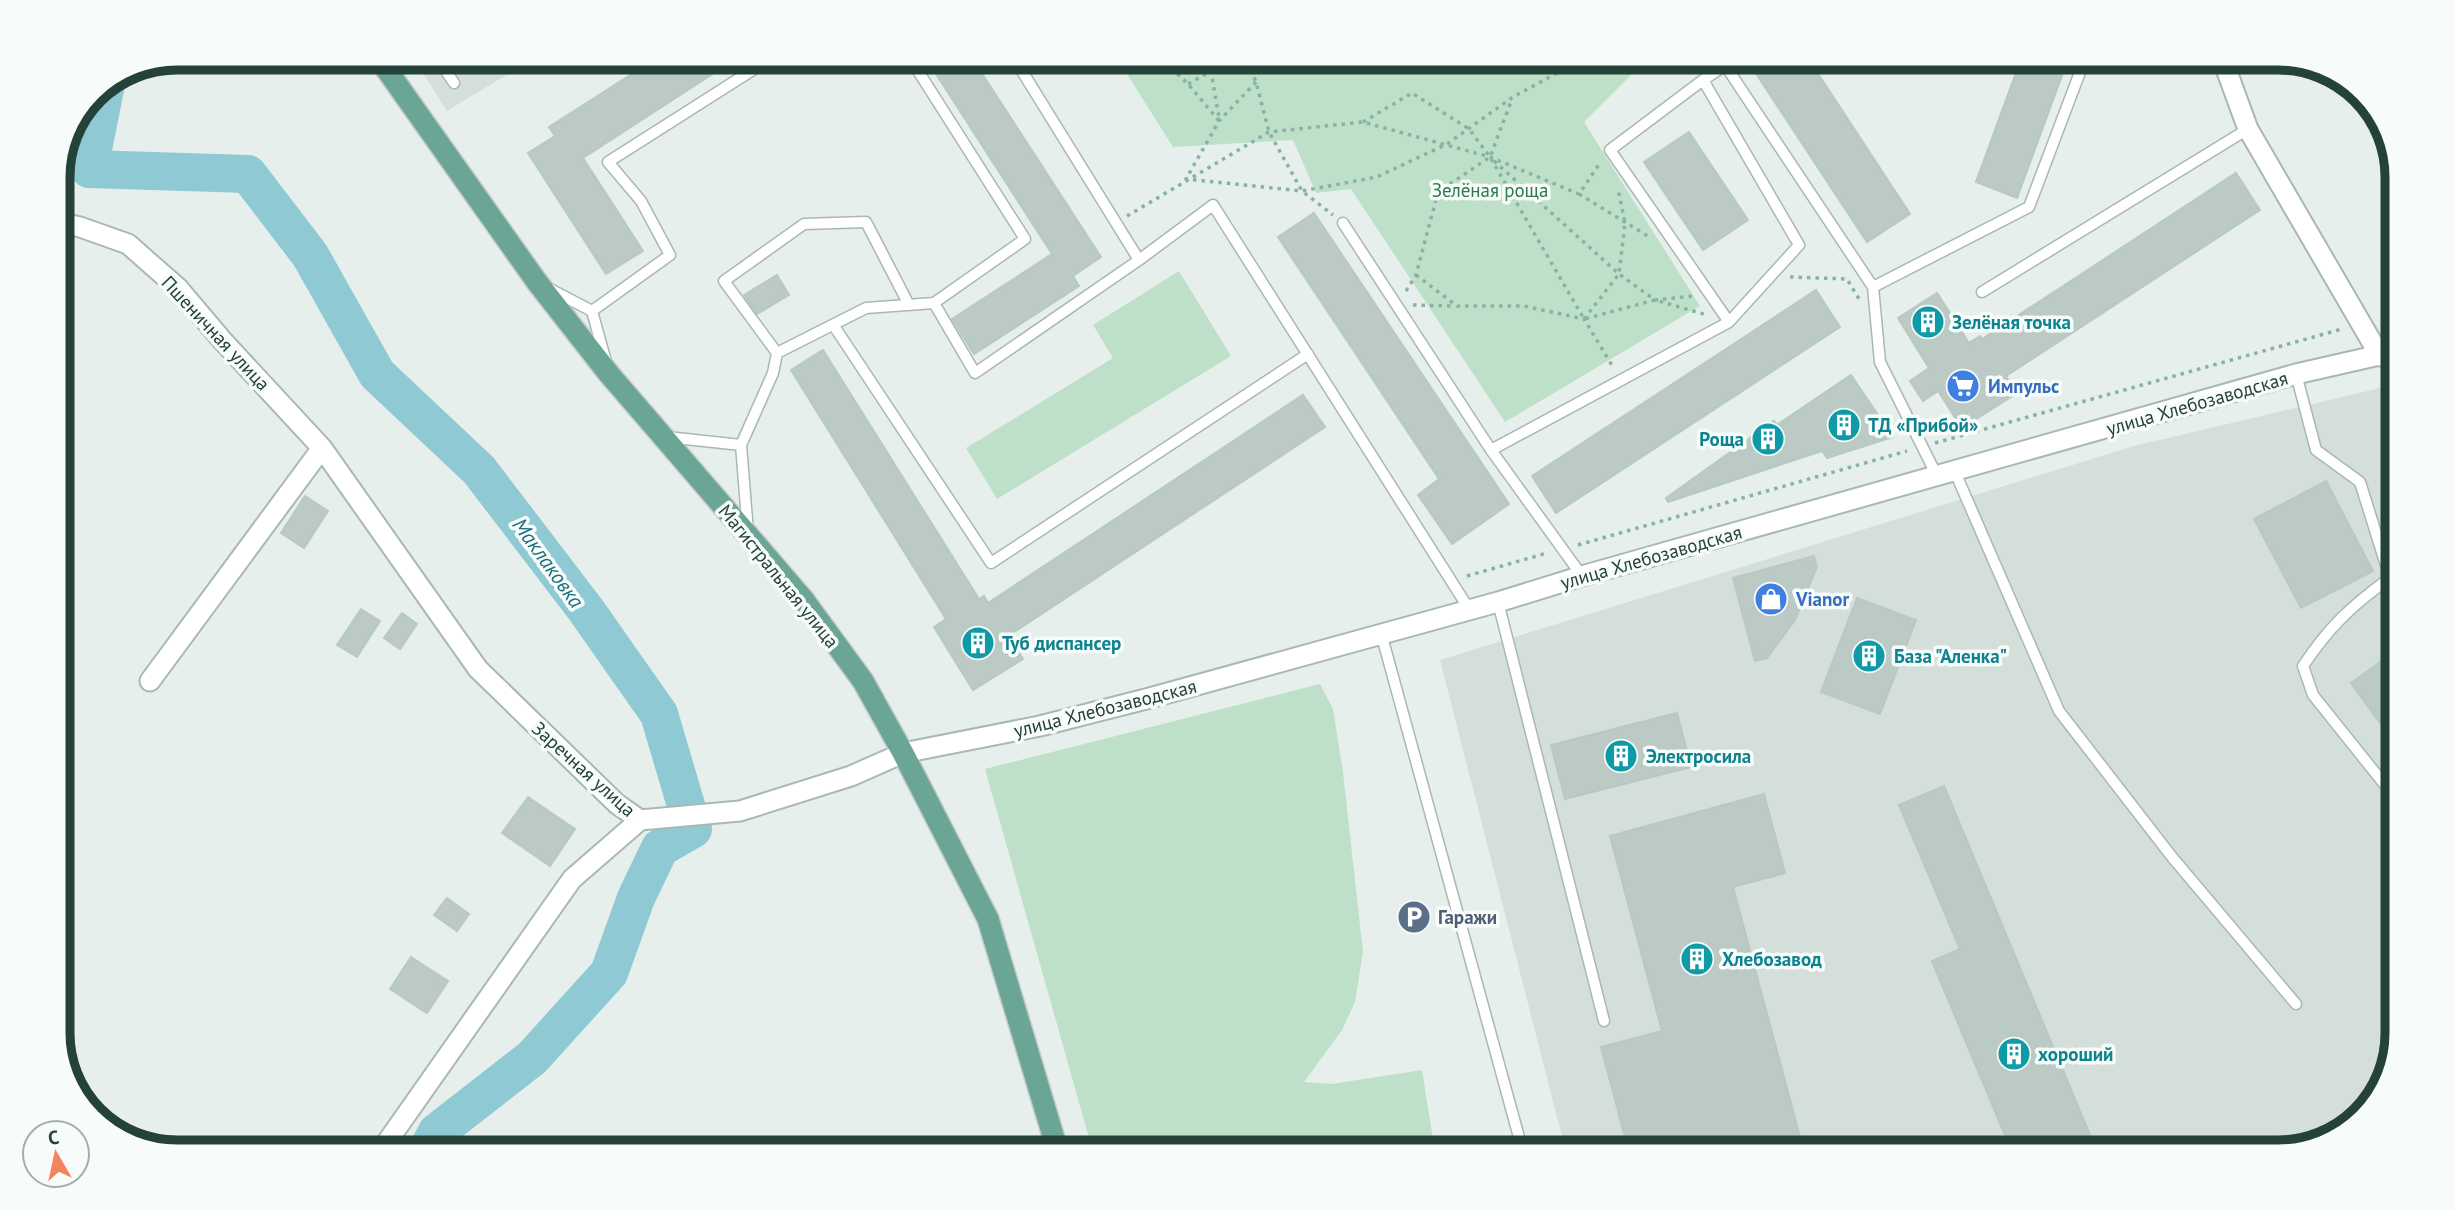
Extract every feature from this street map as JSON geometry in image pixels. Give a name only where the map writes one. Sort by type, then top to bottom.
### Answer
[{"type":"main road","name":"Магистральная улица","points":[[387,70],[537,282],[609,374],[803,599],[863,681],[988,919],[1054,1140]]},
{"type":"street","points":[[2226,70],[2248,129],[2385,349]]},
{"type":"street","name":"Пшеничная улица","points":[[70,224],[128,244],[178,288],[322,448]]},
{"type":"street","name":"улица Хлебозаводская","points":[[640,820],[740,811],[851,776],[903,753],[1040,726],[1498,602],[2296,374],[2385,355]]},
{"type":"street","points":[[150,681],[322,448]]},
{"type":"street","name":"Заречная улица","points":[[322,448],[478,669],[617,804],[640,820],[572,879],[388,1140]]},
{"type":"lane","points":[[445,70],[454,83]]},
{"type":"lane","points":[[592,311],[670,255],[641,201],[607,162],[753,70]]},
{"type":"lane","points":[[777,353],[866,308],[934,303],[1024,239],[916,70]]},
{"type":"lane","points":[[1021,70],[1139,260]]},
{"type":"lane","points":[[1718,70],[1610,150],[1729,322]]},
{"type":"lane","points":[[1734,70],[1873,287],[1880,362],[1946,474],[2059,711],[2172,857],[2296,1004]]},
{"type":"lane","points":[[1873,287],[2029,207],[2081,70]]},
{"type":"lane","points":[[1491,450],[1729,322],[1799,245],[1703,80]]},
{"type":"lane","points":[[1982,292],[2248,129]]},
{"type":"lane","points":[[934,303],[975,373],[1139,260],[1213,205],[1469,609]]},
{"type":"lane","points":[[749,539],[741,445],[773,373],[777,353],[724,281],[804,224],[866,222],[909,305]]},
{"type":"lane","points":[[1343,223],[1491,450],[1582,576]]},
{"type":"lane","points":[[537,282],[592,311],[609,374]]},
{"type":"lane","points":[[834,326],[991,563],[1308,354]]},
{"type":"lane","points":[[2296,374],[2316,450],[2360,482],[2385,565]]},
{"type":"lane","points":[[663,437],[741,445]]},
{"type":"lane","points":[[2385,581],[2354,603],[2302,666],[2313,695],[2385,785]]},
{"type":"lane","points":[[1498,602],[1604,1021]]},
{"type":"lane","points":[[1381,633],[1521,1140]]},
{"type":"path","points":[[1173,70],[1219,121]]},
{"type":"path","points":[[1251,70],[1269,132],[1302,191],[1343,223]]},
{"type":"path","points":[[1186,179],[1302,191],[1377,177],[1447,144],[1513,97],[1562,70]]},
{"type":"path","points":[[1188,84],[1211,71],[1219,121]]},
{"type":"path","points":[[1186,179],[1219,121],[1256,82]]},
{"type":"path","points":[[1363,122],[1412,93],[1469,129],[1490,157],[1621,380]]},
{"type":"path","points":[[1397,305],[1416,275],[1438,192],[1490,157],[1513,97]]},
{"type":"path","points":[[1116,222],[1269,132],[1363,122],[1490,157],[1578,194],[1685,258]]},
{"type":"path","points":[[1578,194],[1610,150]]},
{"type":"path","points":[[1490,157],[1619,274],[1655,300],[1729,322]]},
{"type":"path","points":[[1584,319],[1619,274],[1625,223],[1617,186]]},
{"type":"path","points":[[1416,275],[1457,306]]},
{"type":"path","points":[[1770,276],[1847,279],[1859,300]]},
{"type":"path","points":[[1397,305],[1524,306],[1584,319],[1655,300],[1710,295]]},
{"type":"shaded area","points":[[421,70],[515,70],[447,111]]},
{"type":"shaded area","points":[[2385,387],[2385,1033],[2381,1061],[2374,1080],[2358,1104],[2332,1126],[2319,1132],[2278,1140],[1563,1140],[1440,660],[2134,446]]},
{"type":"green space","name":"Зелёная роща","points":[[1124,70],[1636,70],[1584,122],[1700,306],[1505,422],[1351,189],[1316,193],[1293,140],[1173,147]]},
{"type":"green space","points":[[1179,271],[1231,356],[997,499],[966,448],[1113,358],[1093,325]]},
{"type":"green space","points":[[1320,684],[1333,709],[1343,772],[1363,952],[1355,1002],[1342,1030],[1304,1082],[1332,1084],[1422,1070],[1433,1140],[1090,1140],[985,769]]},
{"type":"building","points":[[638,70],[719,70],[583,158],[643,251],[606,274],[528,153],[555,136],[549,127]]},
{"type":"building","points":[[934,70],[980,70],[1101,257],[1073,276],[1079,286],[974,354],[952,319],[1052,254]]},
{"type":"building","points":[[1754,70],[1816,70],[1910,214],[1867,242]]},
{"type":"building","points":[[2017,70],[2064,70],[2017,198],[1976,182]]},
{"type":"building","points":[[1689,132],[1748,220],[1703,250],[1644,162]]},
{"type":"building","points":[[2236,173],[2260,210],[2006,376],[2017,393],[1962,428],[1938,391],[1923,401],[1910,381],[1929,368],[1898,318],[1937,293],[1969,343],[1980,336],[1982,339]]},
{"type":"building","points":[[1314,213],[1509,504],[1452,544],[1418,495],[1439,479],[1278,237]]},
{"type":"building","points":[[777,275],[789,295],[757,314],[744,295]]},
{"type":"building","points":[[1816,290],[1840,327],[1556,513],[1532,476]]},
{"type":"building","points":[[823,350],[979,599],[984,596],[988,603],[1303,395],[1325,427],[1008,636],[1023,659],[973,690],[934,627],[946,619],[791,370]]},
{"type":"building","points":[[1851,375],[1893,437],[1827,458],[1822,451],[1668,502],[1666,498],[1774,421],[1777,425]]},
{"type":"building","points":[[2326,481],[2373,571],[2301,608],[2254,519]]},
{"type":"building","points":[[305,496],[328,511],[304,548],[281,533]]},
{"type":"building","name":"Vianor","points":[[1814,556],[1817,567],[1795,620],[1767,658],[1755,661],[1733,578]]},
{"type":"building","name":"База \"Аленка\"","points":[[1857,598],[1916,620],[1880,714],[1821,692]]},
{"type":"building","points":[[361,609],[380,621],[357,657],[337,645]]},
{"type":"building","points":[[402,613],[417,624],[400,649],[384,638]]},
{"type":"building","points":[[2385,659],[2385,730],[2351,683]]},
{"type":"building","name":"Электросила","points":[[1677,713],[1691,767],[1565,799],[1551,745]]},
{"type":"building","name":"хороший","points":[[1944,786],[2092,1140],[2007,1140],[1932,961],[1960,949],[1899,805]]},
{"type":"building","name":"Хлебозавод","points":[[1764,794],[1785,873],[1733,887],[1801,1140],[1626,1140],[1601,1047],[1662,1031],[1610,836]]},
{"type":"building","points":[[528,797],[575,829],[550,866],[502,833]]},
{"type":"building","points":[[447,898],[469,914],[457,931],[434,915]]},
{"type":"building","points":[[411,957],[448,981],[427,1013],[390,989]]},
{"type":"waterway","name":"Маклаковка","points":[[103,100],[89,169],[248,174],[310,255],[377,374],[479,470],[586,610],[659,714],[693,829],[660,848],[636,898],[609,973],[532,1058],[437,1132],[433,1140]]},
{"type":"place","name":"Зелёная точка","points":[[1928,322]]},
{"type":"place","name":"Импульс","points":[[1963,386]]},
{"type":"place","name":"ТД «Прибой»","points":[[1844,425]]},
{"type":"place","name":"Роща","points":[[1768,439]]},
{"type":"place","name":"Vianor","points":[[1771,599]]},
{"type":"place","name":"Туб диспансер","points":[[978,643]]},
{"type":"place","name":"База \"Аленка\"","points":[[1869,656]]},
{"type":"place","name":"Электросила","points":[[1621,756]]},
{"type":"place","name":"Гаражи","points":[[1414,917]]},
{"type":"place","name":"Хлебозавод","points":[[1697,959]]},
{"type":"place","name":"хороший","points":[[2014,1054]]}]
